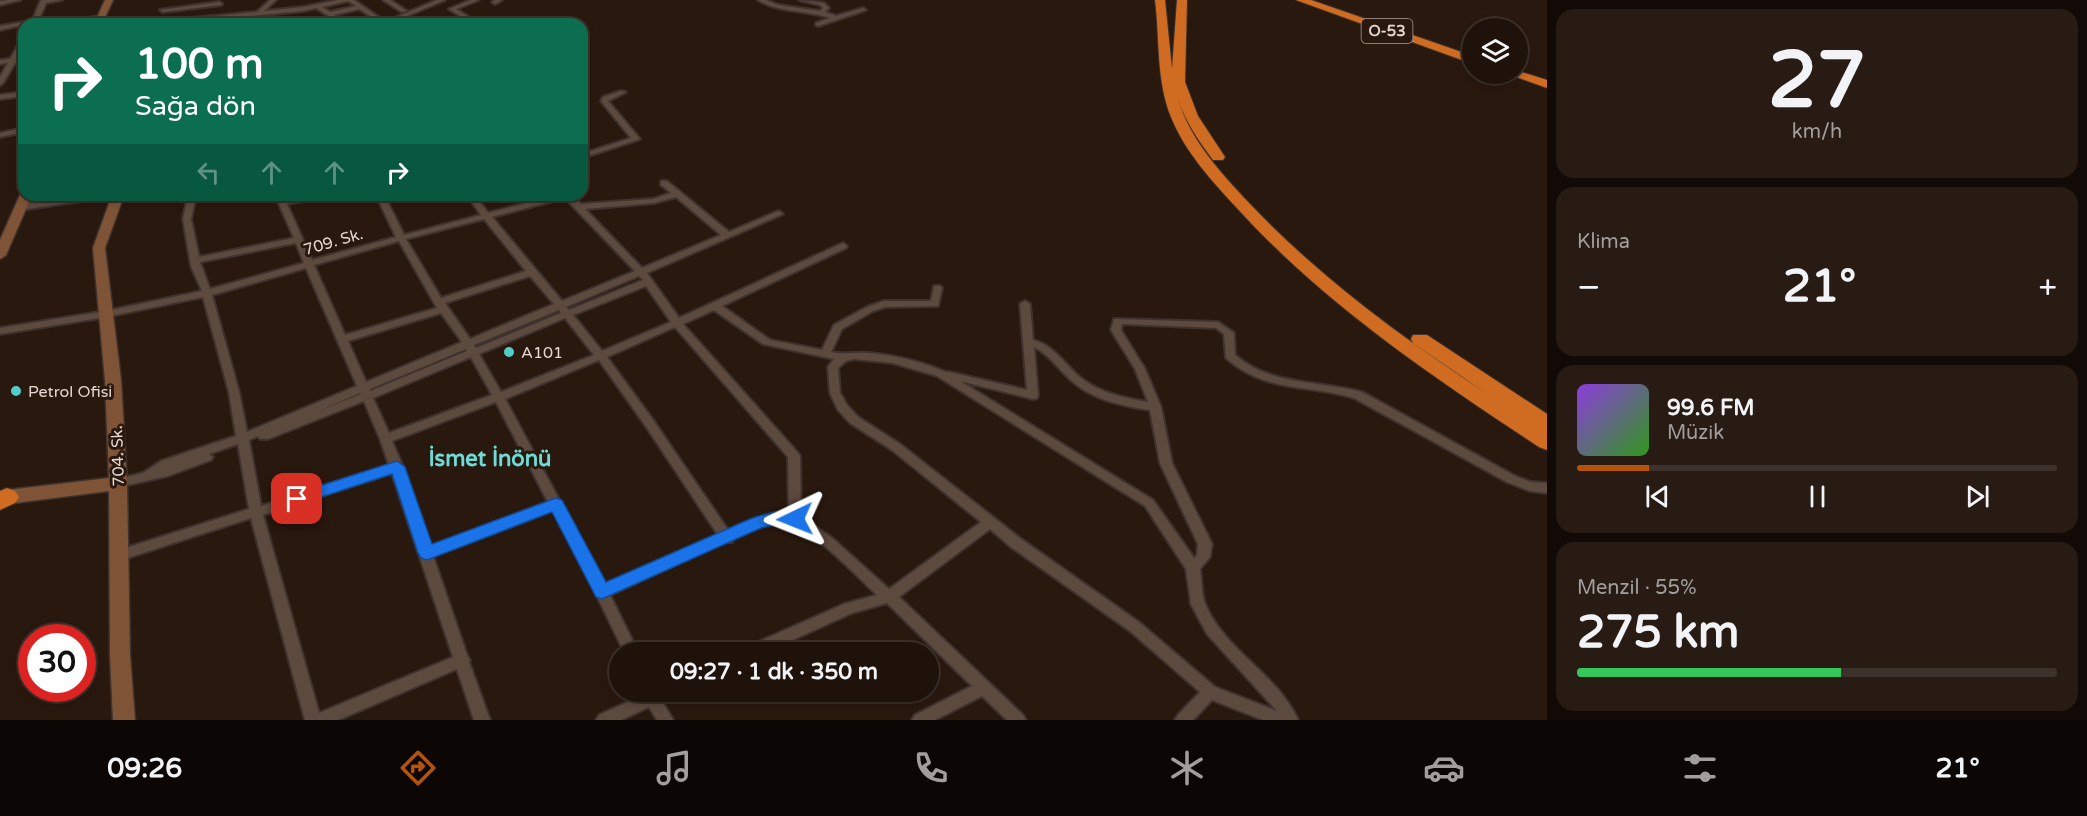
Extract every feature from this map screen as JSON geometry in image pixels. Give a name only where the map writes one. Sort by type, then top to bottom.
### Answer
[{"type":"highway","points":[[1160,0],[1163,18],[1164,70],[1178,118],[1191,143],[1240,205],[1275,240],[1331,289],[1405,345],[1547,442]]},
{"type":"highway","points":[[1182,0],[1178,71],[1184,95],[1207,144],[1227,169],[1294,240],[1350,287],[1416,336],[1547,424]]},
{"type":"highway","name":"O-53","points":[[1301,0],[1462,56]]},
{"type":"highway","name":"O-53","points":[[1323,0],[1462,48]]},
{"type":"highway","points":[[1528,69],[1547,75]]},
{"type":"highway","points":[[1528,78],[1547,84]]},
{"type":"street","points":[[0,3],[17,0]]},
{"type":"street","points":[[36,18],[44,1],[59,0]]},
{"type":"street","points":[[100,18],[109,0]]},
{"type":"street","points":[[161,18],[166,0]]},
{"type":"street","points":[[257,14],[267,8],[273,0]]},
{"type":"street","points":[[163,10],[219,2],[220,18],[257,14],[279,15],[348,0],[377,18]]},
{"type":"street","points":[[388,1],[398,0]]},
{"type":"street","points":[[424,0],[430,4],[471,0]]},
{"type":"street","points":[[397,18],[442,0]]},
{"type":"street","points":[[467,18],[452,9],[471,0]]},
{"type":"street","points":[[761,0],[835,18]]},
{"type":"street","points":[[785,6],[800,0],[824,6],[826,8],[821,13]]},
{"type":"street","points":[[388,1],[404,11]]},
{"type":"street","points":[[317,6],[336,18]]},
{"type":"street","points":[[330,14],[360,7]]},
{"type":"street","points":[[818,24],[863,10]]},
{"type":"street","points":[[0,28],[18,25]]},
{"type":"street","points":[[0,82],[18,50]]},
{"type":"street","points":[[0,62],[18,60]]},
{"type":"street","points":[[588,154],[636,139],[604,101],[605,98],[623,92]]},
{"type":"street","points":[[0,97],[18,95]]},
{"type":"street","points":[[0,135],[18,131]]},
{"type":"street","points":[[664,183],[727,235]]},
{"type":"street","points":[[578,207],[654,201],[677,194]]},
{"type":"street","points":[[0,255],[23,201]]},
{"type":"street","name":"704. Sk.","points":[[116,201],[99,248],[113,380],[124,720]]},
{"type":"street","points":[[191,201],[187,219],[195,260],[207,293],[234,392],[256,512],[313,720]]},
{"type":"street","points":[[281,201],[367,392],[397,467],[482,720]]},
{"type":"street","points":[[383,201],[401,238],[441,305],[471,347],[500,399],[626,642]]},
{"type":"street","points":[[475,201],[530,273],[601,356],[727,538]]},
{"type":"street","name":"709. Sk.","points":[[0,330],[106,314],[207,293],[401,238],[544,201]]},
{"type":"street","name":"709. Sk.","points":[[572,201],[645,277],[678,324],[794,456],[795,519]]},
{"type":"street","points":[[2,498],[118,483],[148,475],[165,464],[243,441],[645,277],[727,235],[779,214]]},
{"type":"street","points":[[195,260],[297,240]]},
{"type":"street","points":[[386,439],[500,399],[678,324],[843,246]]},
{"type":"street","points":[[343,339],[530,273]]},
{"type":"street","points":[[825,355],[838,327],[884,304],[935,304],[937,288]]},
{"type":"street","points":[[937,372],[1033,395],[1025,304]]},
{"type":"street","points":[[717,307],[767,342],[843,358],[858,356],[922,365],[1039,432],[1149,503],[1193,568],[1198,604],[1212,630],[1281,704],[1290,720]]},
{"type":"street","points":[[1193,568],[1203,557],[1205,544],[1166,463],[1155,407],[1140,369],[1116,330],[1118,321],[1218,325],[1229,333],[1230,356],[1247,370],[1286,383],[1341,389],[1358,395],[1511,479],[1530,486],[1547,488]]},
{"type":"street","points":[[1028,342],[1043,346],[1079,382],[1096,392],[1128,402],[1155,407]]},
{"type":"street","points":[[843,358],[833,367],[835,393],[842,407],[854,420],[896,447],[1077,588],[1135,627],[1210,692],[1281,720]]},
{"type":"street","points":[[118,556],[397,467]]},
{"type":"street","points":[[427,553],[556,504]]},
{"type":"street","points":[[602,592],[727,538],[756,523],[775,518],[795,519],[815,533],[889,597],[1018,720]]},
{"type":"street","points":[[774,642],[849,608],[889,597],[990,522]]},
{"type":"street","points":[[321,720],[463,660]]},
{"type":"street","points":[[920,720],[982,687]]},
{"type":"street","points":[[1183,720],[1210,692]]},
{"type":"street","points":[[604,720],[640,702]]},
{"type":"street","points":[[659,702],[665,720]]},
{"type":"place","name":"A101","points":[[509,352]]},
{"type":"place","name":"Petrol Ofisi","points":[[16,391]]},
{"type":"district","name":"İsmet İnönü","points":[[490,458]]},
{"type":"route","points":[[297,499],[397,467],[427,553],[556,504],[602,592],[727,538],[756,523],[775,518],[795,519]]}]
